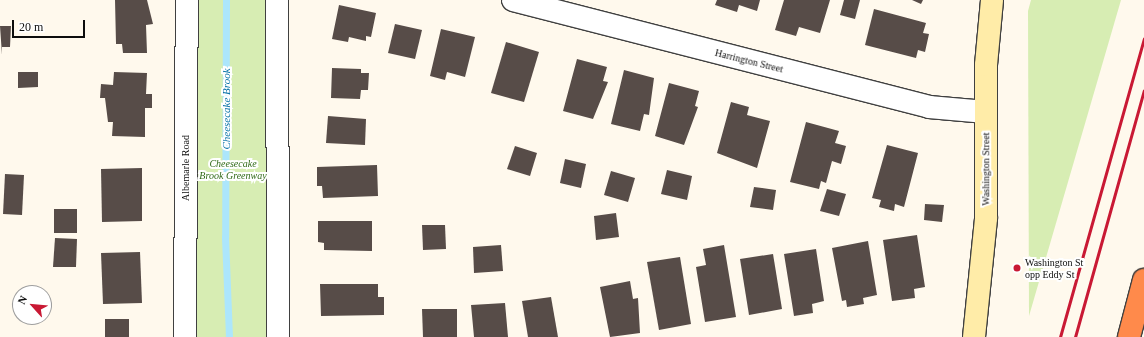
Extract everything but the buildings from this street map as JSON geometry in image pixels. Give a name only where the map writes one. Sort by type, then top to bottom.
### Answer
[{"type":"highway","points":[[1130,337],[1144,280]]},
{"type":"main road","name":"Washington Street","points":[[974,337],[986,218],[986,112],[992,0]]},
{"type":"street","name":"Albemarle Road","points":[[185,337],[187,0]]},
{"type":"street","points":[[277,0],[278,337]]},
{"type":"street","name":"Harrington Street","points":[[513,0],[929,107],[986,112]]},
{"type":"green space","name":"Cheesecake Brook Greenway","points":[[187,0],[278,0],[279,337],[186,337]]},
{"type":"green space","points":[[1031,0],[1121,0],[1029,316],[1028,11]]},
{"type":"waterway","name":"Cheesecake Brook","points":[[226,0],[225,237],[229,337]]},
{"type":"railway","points":[[1060,337],[1144,39]]},
{"type":"railway","points":[[1075,337],[1144,90]]},
{"type":"place","name":"Washington St opp Eddy St","points":[[1017,268]]}]
